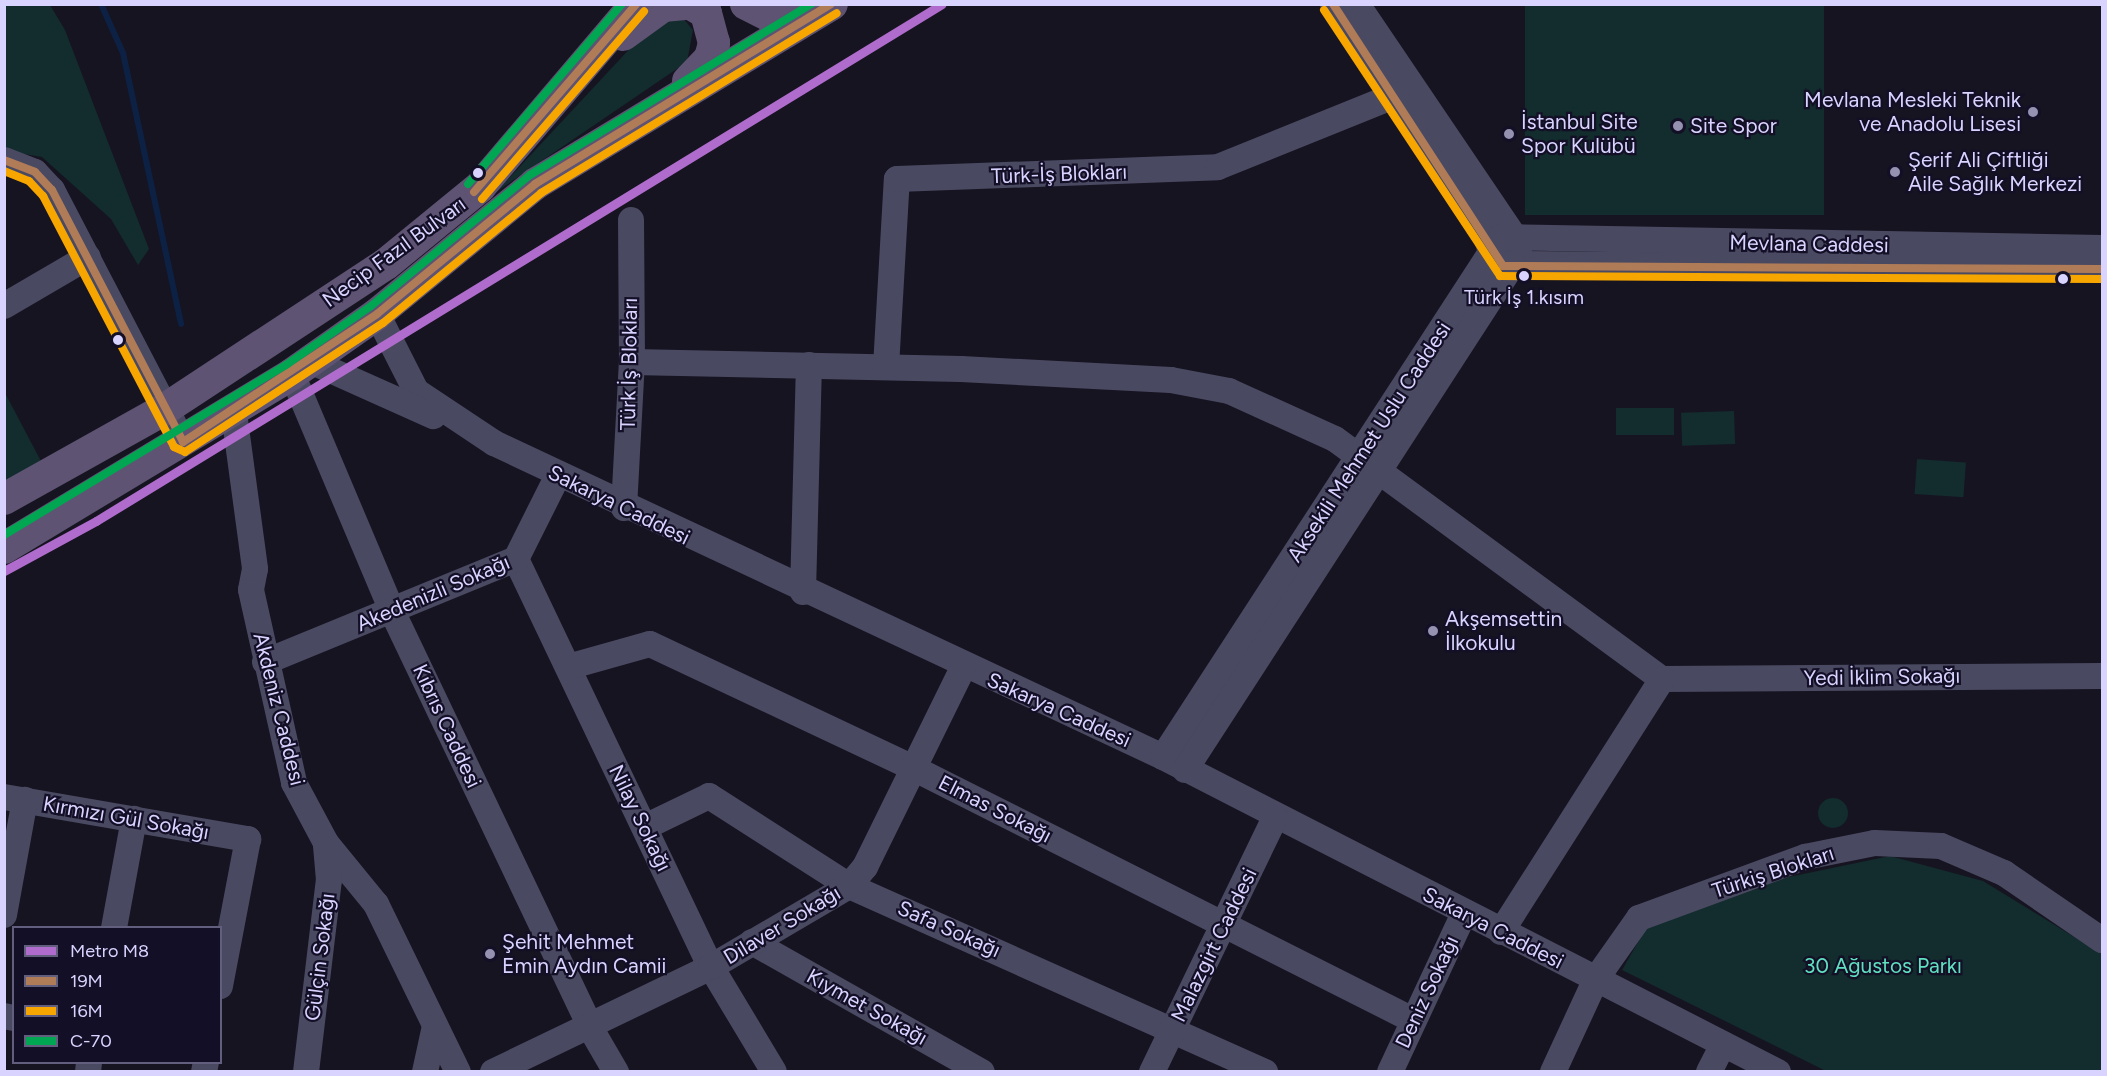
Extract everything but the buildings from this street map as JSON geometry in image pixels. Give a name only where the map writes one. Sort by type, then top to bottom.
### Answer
[{"type":"main road","name":"Necip Fazıl Bulvarı","points":[[4,499],[165,409],[386,264],[480,188],[592,59],[636,4]]},
{"type":"main road","points":[[592,59],[663,6],[685,4]]},
{"type":"main road","points":[[662,103],[710,58],[713,27],[706,13],[691,4]]},
{"type":"main road","points":[[746,4],[768,15],[824,9]]},
{"type":"main road","name":"Necip Fazıl Bulvarı","points":[[4,548],[234,413],[377,314],[535,184],[662,103],[824,9]]},
{"type":"street","points":[[1333,4],[1482,226],[1506,251]]},
{"type":"street","points":[[1357,4],[1506,251]]},
{"type":"street","name":"Türk-İş Blokları","points":[[886,367],[897,179],[1218,167],[1396,95]]},
{"type":"street","points":[[4,160],[35,172],[52,190],[183,442]]},
{"type":"street","name":"Türk İş Blokları","points":[[624,508],[632,362],[631,220]]},
{"type":"street","name":"Mevlana Caddesi","points":[[1506,251],[2103,248]]},
{"type":"street","name":"Mevlana Caddesi","points":[[1506,251],[2103,269]]},
{"type":"street","name":"Aksekili Mehmet Uslu Caddesi","points":[[1185,770],[1370,463],[1506,251]]},
{"type":"street","points":[[4,306],[88,257]]},
{"type":"street","name":"Sakarya Caddesi","points":[[377,314],[416,391],[494,443],[557,477],[963,668],[1163,757],[1275,818],[1778,1071]]},
{"type":"street","points":[[632,362],[886,367],[1203,385],[1229,390],[1370,463],[1662,679],[1501,932]]},
{"type":"street","points":[[803,592],[809,364]]},
{"type":"street","points":[[301,367],[494,443]]},
{"type":"street","name":"Kıbrıs Caddesi","points":[[301,367],[393,611],[591,1029],[616,1071]]},
{"type":"street","name":"Akdeniz Caddesi","points":[[234,413],[255,569],[251,590],[294,783],[326,843],[376,904],[458,1071]]},
{"type":"street","name":"Aksekili Mehmet Uslu Caddesi","points":[[1163,757],[1370,463]]},
{"type":"street","name":"Akedenizli Sokağı","points":[[266,663],[516,559],[557,477]]},
{"type":"street","name":"Nilay Sokağı","points":[[516,559],[711,967],[774,1071]]},
{"type":"street","name":"Elmas Sokağı","points":[[568,667],[650,644],[913,768],[1413,1020]]},
{"type":"street","name":"Dilaver Sokağı","points":[[493,1071],[591,1029],[711,967],[849,886],[865,867],[963,668]]},
{"type":"street","name":"Yedi İklim Sokağı","points":[[1662,679],[2103,676]]},
{"type":"street","name":"Safa Sokağı","points":[[645,827],[709,795],[849,886],[1174,1027],[1265,1071]]},
{"type":"street","points":[[4,915],[15,799]]},
{"type":"street","name":"Kırmızı Gül Sokağı","points":[[15,799],[248,839],[222,976]]},
{"type":"street","name":"Malazgirt Caddesi","points":[[1152,1071],[1275,818]]},
{"type":"street","points":[[114,926],[134,819]]},
{"type":"street","name":"Gülçin Sokağı","points":[[306,1071],[329,880],[326,843]]},
{"type":"street","name":"Türkiş Blokları","points":[[1553,1071],[1596,980],[1639,918],[1805,857],[1875,843],[1941,846],[2004,873],[2103,940]]},
{"type":"street","name":"Deniz Sokağı","points":[[1390,1071],[1464,913]]},
{"type":"street","name":"Kıymet Sokağı","points":[[752,942],[982,1071]]},
{"type":"street","points":[[424,1071],[435,1026]]},
{"type":"street","points":[[1709,1071],[1723,1044]]},
{"type":"green space","points":[[4,5],[50,5],[65,30],[149,249],[138,265],[111,219],[42,157],[5,151]]},
{"type":"green space","name":"Site Spor","points":[[1525,5],[1824,5],[1824,215],[1525,215]]},
{"type":"green space","points":[[682,17],[693,30],[687,62],[496,192],[649,28]]},
{"type":"green space","points":[[4,391],[43,465],[4,487]]},
{"type":"green space","points":[[1616,408],[1674,408],[1674,435],[1616,435]]},
{"type":"green space","points":[[1734,411],[1735,444],[1682,446],[1681,413]]},
{"type":"green space","points":[[1917,459],[1966,462],[1963,497],[1915,494]]},
{"type":"green space","points":[[1833,798],[1844,802],[1848,813],[1844,824],[1833,828],[1822,824],[1818,813],[1822,802]]},
{"type":"green space","name":"30 Ağustos Parkı","points":[[1890,856],[1983,881],[2102,954],[2102,1071],[1826,1071],[1622,970],[1646,928],[1774,880]]},
{"type":"waterway","points":[[101,4],[123,53],[181,324]]},
{"type":"metro line","name":"M8","points":[[4,571],[96,521],[942,4]]},
{"type":"transit line","name":"C-70","points":[[468,184],[622,4]]},
{"type":"transit line","name":"19M","points":[[474,192],[636,4]]},
{"type":"transit line","name":"C-70","points":[[4,535],[286,365],[371,306],[530,175],[811,4]]},
{"type":"transit line","name":"19M","points":[[4,160],[35,172],[52,190],[183,442],[377,314],[535,184],[831,4]]},
{"type":"transit line","name":"19M","points":[[1333,4],[1503,266],[2102,269]]},
{"type":"transit line","name":"16M","points":[[1324,10],[1500,276],[2102,279]]},
{"type":"transit line","name":"16M","points":[[482,199],[644,11]]},
{"type":"transit line","name":"16M","points":[[4,171],[29,181],[43,196],[174,447],[185,452],[383,323],[541,193],[837,13]]},
{"type":"place","name":"Mevlana Mesleki Teknik ve Anadolu Lisesi","points":[[2033,112]]},
{"type":"place","name":"Site Spor","points":[[1678,126]]},
{"type":"place","name":"İstanbul Site Spor Kulübü","points":[[1509,134]]},
{"type":"place","name":"Şerif Ali Çiftliği Aile Sağlık Merkezi","points":[[1895,172]]},
{"type":"place","name":"Türk İş 1.kısım","points":[[1524,276]]},
{"type":"place","name":"Akşemsettin İlkokulu","points":[[1433,631]]},
{"type":"place","name":"Şehit Mehmet Emin Aydın Camii","points":[[490,954]]}]
